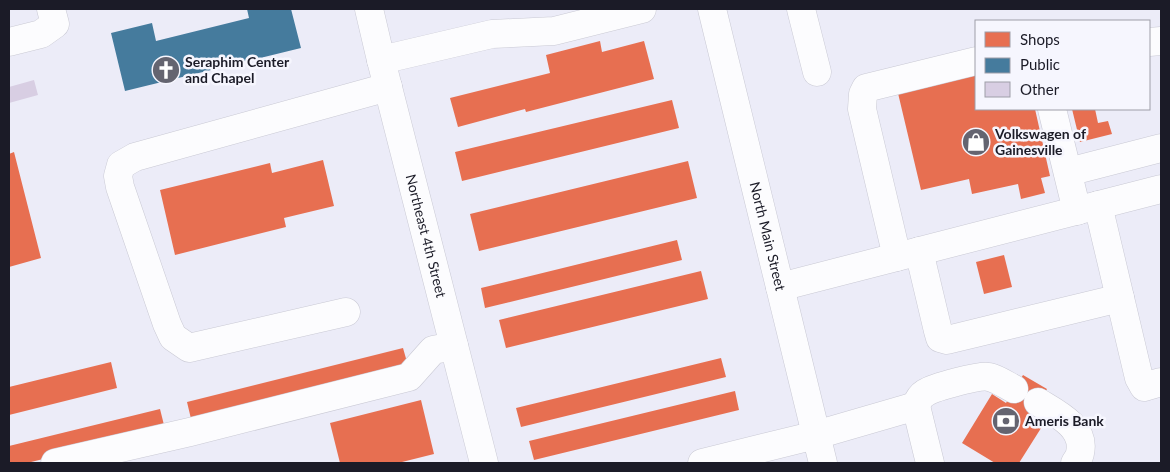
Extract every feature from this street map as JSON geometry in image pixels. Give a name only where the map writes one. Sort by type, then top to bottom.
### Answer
[{"type":"street","points":[[9,42],[41,34],[55,24],[51,9]]},
{"type":"street","name":"Northeast 4th Street","points":[[369,9],[484,463]]},
{"type":"street","points":[[381,60],[492,34],[554,31],[642,9]]},
{"type":"street","name":"North Main Street","points":[[712,9],[823,463]]},
{"type":"street","points":[[801,9],[817,72]]},
{"type":"street","points":[[975,61],[866,88],[863,94],[862,109],[908,254],[940,338],[947,340],[1120,298]]},
{"type":"street","points":[[346,312],[189,348],[173,337],[167,324],[120,187],[118,176],[121,165],[134,158],[388,87]]},
{"type":"street","points":[[1052,110],[1068,172],[1088,208],[1120,298],[1139,378],[1144,386],[1161,382]]},
{"type":"street","points":[[1068,172],[1161,148]]},
{"type":"street","points":[[780,287],[1161,189]]},
{"type":"street","points":[[55,463],[409,378],[433,350],[454,346]]},
{"type":"street","points":[[930,463],[916,406],[921,396],[934,388],[988,377],[1014,389]]},
{"type":"street","points":[[1038,402],[1065,418],[1075,429],[1080,439],[1080,454],[1075,463]]},
{"type":"street","points":[[702,463],[816,435],[916,406]]},
{"type":"building: Shops","points":[[600,41],[602,52],[644,41],[654,79],[526,112],[525,109],[458,127],[450,98],[550,73],[546,55]]},
{"type":"building: Shops","name":"Volkswagen of Gainesville","points":[[975,71],[975,110],[1035,110],[1050,176],[1041,178],[1045,193],[1021,199],[1018,184],[972,194],[969,179],[921,190],[897,89]]},
{"type":"building: Shops","points":[[672,100],[679,128],[462,181],[455,152]]},
{"type":"building: Shops","points":[[1072,110],[1095,110],[1098,123],[1108,121],[1112,134],[1080,142]]},
{"type":"building: Shops","points":[[14,152],[41,258],[9,267],[9,154]]},
{"type":"building: Shops","points":[[323,160],[334,206],[284,218],[286,227],[175,255],[160,190],[270,163],[272,173]]},
{"type":"building: Shops","points":[[688,161],[697,198],[479,251],[470,214]]},
{"type":"building: Shops","points":[[677,240],[682,260],[485,308],[481,288]]},
{"type":"building: Shops","points":[[1004,255],[1012,287],[984,294],[976,262]]},
{"type":"building: Shops","points":[[701,271],[708,299],[506,348],[499,320]]},
{"type":"building: Shops","points":[[403,348],[409,369],[192,423],[187,402]]},
{"type":"building: Shops","points":[[721,358],[726,377],[521,427],[516,408]]},
{"type":"building: Shops","points":[[111,362],[117,388],[9,415],[9,387]]},
{"type":"building: Shops","name":"Ameris Bank","points":[[1023,375],[1047,389],[1030,417],[1043,425],[1019,463],[995,463],[962,443],[992,394],[1006,403]]},
{"type":"building: Shops","points":[[735,391],[739,410],[534,460],[529,441]]},
{"type":"building: Shops","points":[[421,400],[434,454],[398,463],[340,463],[330,423]]},
{"type":"building: Shops","points":[[160,409],[165,429],[27,463],[9,463],[9,446]]},
{"type":"building: Public","name":"Seraphim Center and Chapel","points":[[247,9],[291,9],[301,48],[125,91],[111,33],[152,23],[156,41],[249,18]]},
{"type":"building: Other","points":[[34,80],[38,95],[9,103],[9,87]]},
{"type":"place","name":"Seraphim Center and Chapel","points":[[166,70]]},
{"type":"place","name":"Volkswagen of Gainesville","points":[[976,142]]},
{"type":"place","name":"Ameris Bank","points":[[1006,421]]}]
